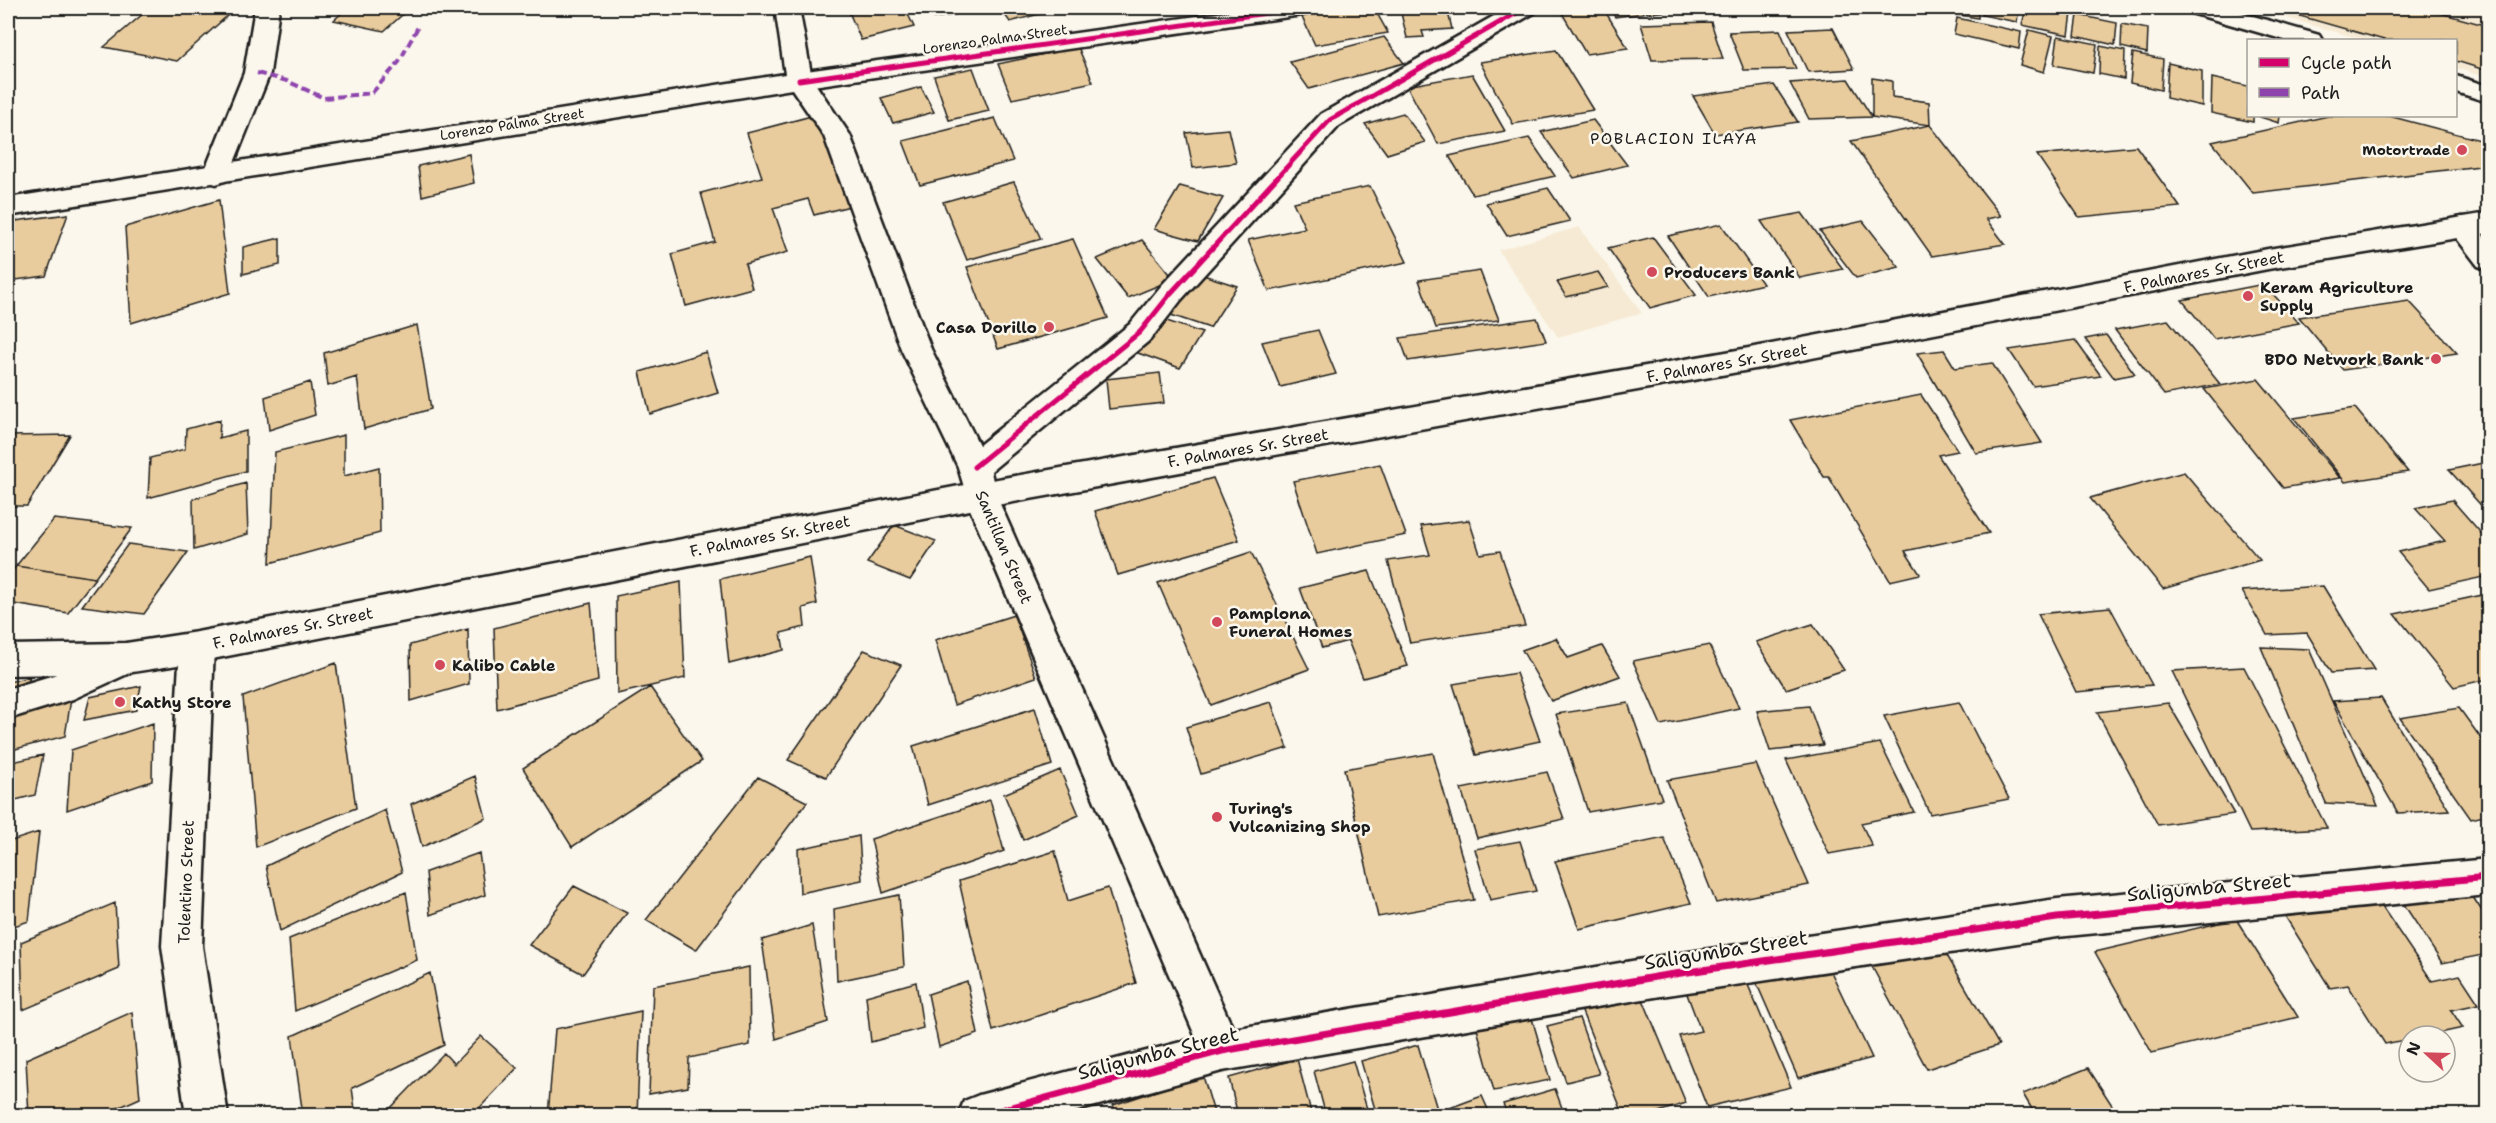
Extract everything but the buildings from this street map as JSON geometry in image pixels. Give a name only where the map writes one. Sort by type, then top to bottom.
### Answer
[{"type":"street","points":[[216,175],[257,74],[267,8]]},
{"type":"street","name":"Santillan Street","points":[[787,8],[799,80],[837,135],[916,349],[977,481],[1222,1051]]},
{"type":"street","name":"Lorenzo Palma Street","points":[[8,207],[216,175],[363,148],[799,80],[1302,8]]},
{"type":"street","points":[[977,481],[1140,332],[1171,293],[1330,120],[1525,8]]},
{"type":"street","points":[[2200,8],[2307,39]]},
{"type":"street","points":[[2457,84],[2488,94]]},
{"type":"street","points":[[2475,225],[2488,259]]},
{"type":"street","name":"F. Palmares Sr. Street","points":[[8,660],[126,658],[197,647],[977,481],[1778,354],[2268,259],[2475,225]]},
{"type":"street","name":"Tolentino Street","points":[[197,647],[182,946],[207,1116]]},
{"type":"street","points":[[8,704],[61,688],[126,658]]},
{"type":"street","name":"Saligumba Street","points":[[978,1116],[1222,1051],[1661,976],[2057,918],[2488,878]]},
{"type":"shaded area","points":[[2252,8],[2488,8],[2488,78],[2457,68],[2457,39],[2360,39]]},
{"type":"shaded area","points":[[1579,227],[1642,313],[1558,337],[1498,250]]},
{"type":"marked path","points":[[257,73],[287,81],[324,98],[372,93],[399,62],[419,25]]},
{"type":"cycle path","points":[[799,80],[1302,8]]},
{"type":"cycle path","points":[[974,467],[1140,332],[1171,293],[1330,120],[1525,8]]},
{"type":"cycle path","points":[[979,1116],[1222,1051],[1661,976],[2057,918],[2488,877]]},
{"type":"place","name":"Motortrade","points":[[2462,150]]},
{"type":"place","name":"Producers Bank","points":[[1652,272]]},
{"type":"place","name":"Keram Agriculture Supply","points":[[2248,296]]},
{"type":"place","name":"Casa Dorillo","points":[[1049,327]]},
{"type":"place","name":"BDO Network Bank","points":[[2436,359]]},
{"type":"place","name":"Pamplona Funeral Homes","points":[[1217,622]]},
{"type":"place","name":"Kalibo Cable","points":[[440,665]]},
{"type":"place","name":"Kathy Store","points":[[120,702]]},
{"type":"place","name":"Turing's Vulcanizing Shop","points":[[1217,817]]},
{"type":"district","name":"POBLACION ILAYA","points":[[1674,138]]}]
